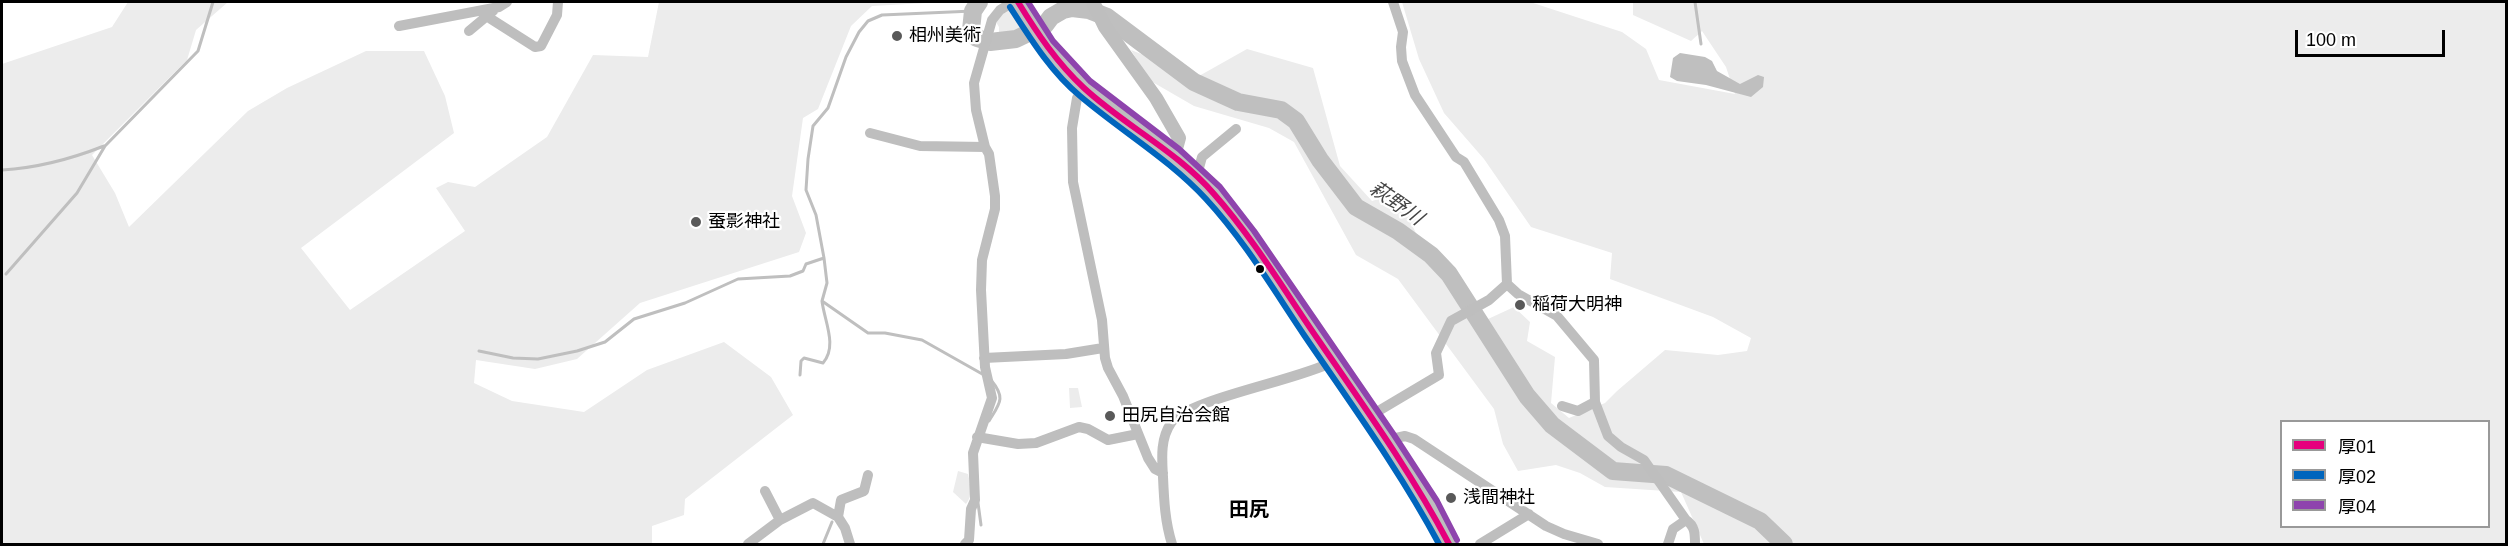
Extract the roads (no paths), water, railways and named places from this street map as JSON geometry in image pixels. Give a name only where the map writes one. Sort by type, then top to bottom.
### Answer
[{"type":"highway","points":[[1018,2],[1046,46],[1084,88],[1174,156],[1213,193],[1247,236],[1387,440],[1449,544]]},
{"type":"street","points":[[488,15],[535,46],[542,46],[557,15],[558,2]]},
{"type":"street","points":[[965,544],[969,540],[971,509],[975,500],[972,461],[992,398],[986,369],[982,260],[995,209],[989,154],[985,147],[976,110],[974,83],[992,20],[1000,10],[1013,2]]},
{"type":"street","points":[[1393,2],[1403,32],[1402,61],[1415,95],[1456,157],[1464,162],[1505,236],[1507,284],[1518,294],[1557,316],[1594,360],[1595,402],[1608,436],[1621,447],[1644,460],[1686,520],[1692,523],[1695,531],[1695,544]]},
{"type":"street","points":[[469,31],[503,4]]},
{"type":"street","points":[[399,26],[503,4]]},
{"type":"street","points":[[1095,6],[1106,27],[1156,98],[1179,138],[1174,156]]},
{"type":"street","points":[[1084,88],[1077,98],[1072,128],[1073,182],[1101,310],[1103,348],[1108,368],[1123,396],[1138,434],[1155,469],[1163,473]]},
{"type":"street","points":[[1194,173],[1199,168],[1202,157],[1223,136],[1236,129]]},
{"type":"street","points":[[870,133],[920,146],[985,147]]},
{"type":"street","points":[[1370,416],[1439,375],[1436,354],[1452,321],[1489,300],[1507,284]]},
{"type":"street","points":[[986,369],[1103,348]]},
{"type":"street","points":[[1172,544],[1165,511],[1163,473],[1164,439],[1168,427],[1178,416],[1202,405],[1294,377],[1332,362]]},
{"type":"street","points":[[1562,406],[1578,411],[1595,402]]},
{"type":"street","points":[[981,438],[1018,444],[1036,443],[1080,427],[1089,429],[1108,440],[1138,434]]},
{"type":"street","points":[[1387,440],[1405,436],[1414,439],[1529,514],[1564,534],[1598,544]]},
{"type":"street","points":[[838,517],[841,500],[864,491],[868,475]]},
{"type":"street","points":[[765,491],[780,520]]},
{"type":"street","points":[[748,544],[780,520],[813,503],[838,517],[845,528],[850,544]]},
{"type":"street","points":[[1480,544],[1529,514]]},
{"type":"street","points":[[1668,544],[1673,529],[1686,520]]},
{"type":"waterway","points":[[6,274],[77,193],[105,146],[198,51],[213,2]]},
{"type":"waterway","name":"萩野川","points":[[979,2],[973,11],[971,30],[977,38],[990,42],[1016,39],[1045,25],[1051,17],[1063,10],[1072,8],[1089,10],[1107,17],[1194,82],[1238,102],[1281,110],[1296,121],[1320,160],[1356,207],[1398,231],[1431,255],[1449,274],[1527,396],[1552,425],[1613,471],[1666,475],[1760,521],[1784,544]]},
{"type":"waterway","points":[[1695,2],[1701,44]]},
{"type":"waterway","points":[[973,11],[882,15],[868,21],[859,32],[846,57],[828,108],[813,126],[806,190],[816,215],[824,258],[827,283],[822,301],[868,333],[885,333],[922,340],[984,375]]},
{"type":"waterway","points":[[2,170],[54,162],[104,146]]},
{"type":"waterway","points":[[479,351],[513,358],[538,359],[577,351],[605,342],[634,319],[685,303],[738,279],[790,276],[803,271],[806,264],[824,258]]},
{"type":"waterway","points":[[800,375],[801,361],[804,358],[823,363],[827,356],[830,341],[822,301]]},
{"type":"waterway","points":[[989,421],[1000,400],[999,391],[991,380]]},
{"type":"waterway","points":[[978,503],[981,525]]},
{"type":"waterway","points":[[823,544],[832,522]]},
{"type":"place","name":"相州美術","points":[[897,36]]},
{"type":"place","name":"蚕影神社","points":[[696,222]]},
{"type":"place","name":"稲荷大明神","points":[[1520,305]]},
{"type":"place","name":"田尻自治会館","points":[[1110,416]]},
{"type":"place","name":"浅間神社","points":[[1451,498]]},
{"type":"district","name":"田尻","points":[[1249,510]]}]
